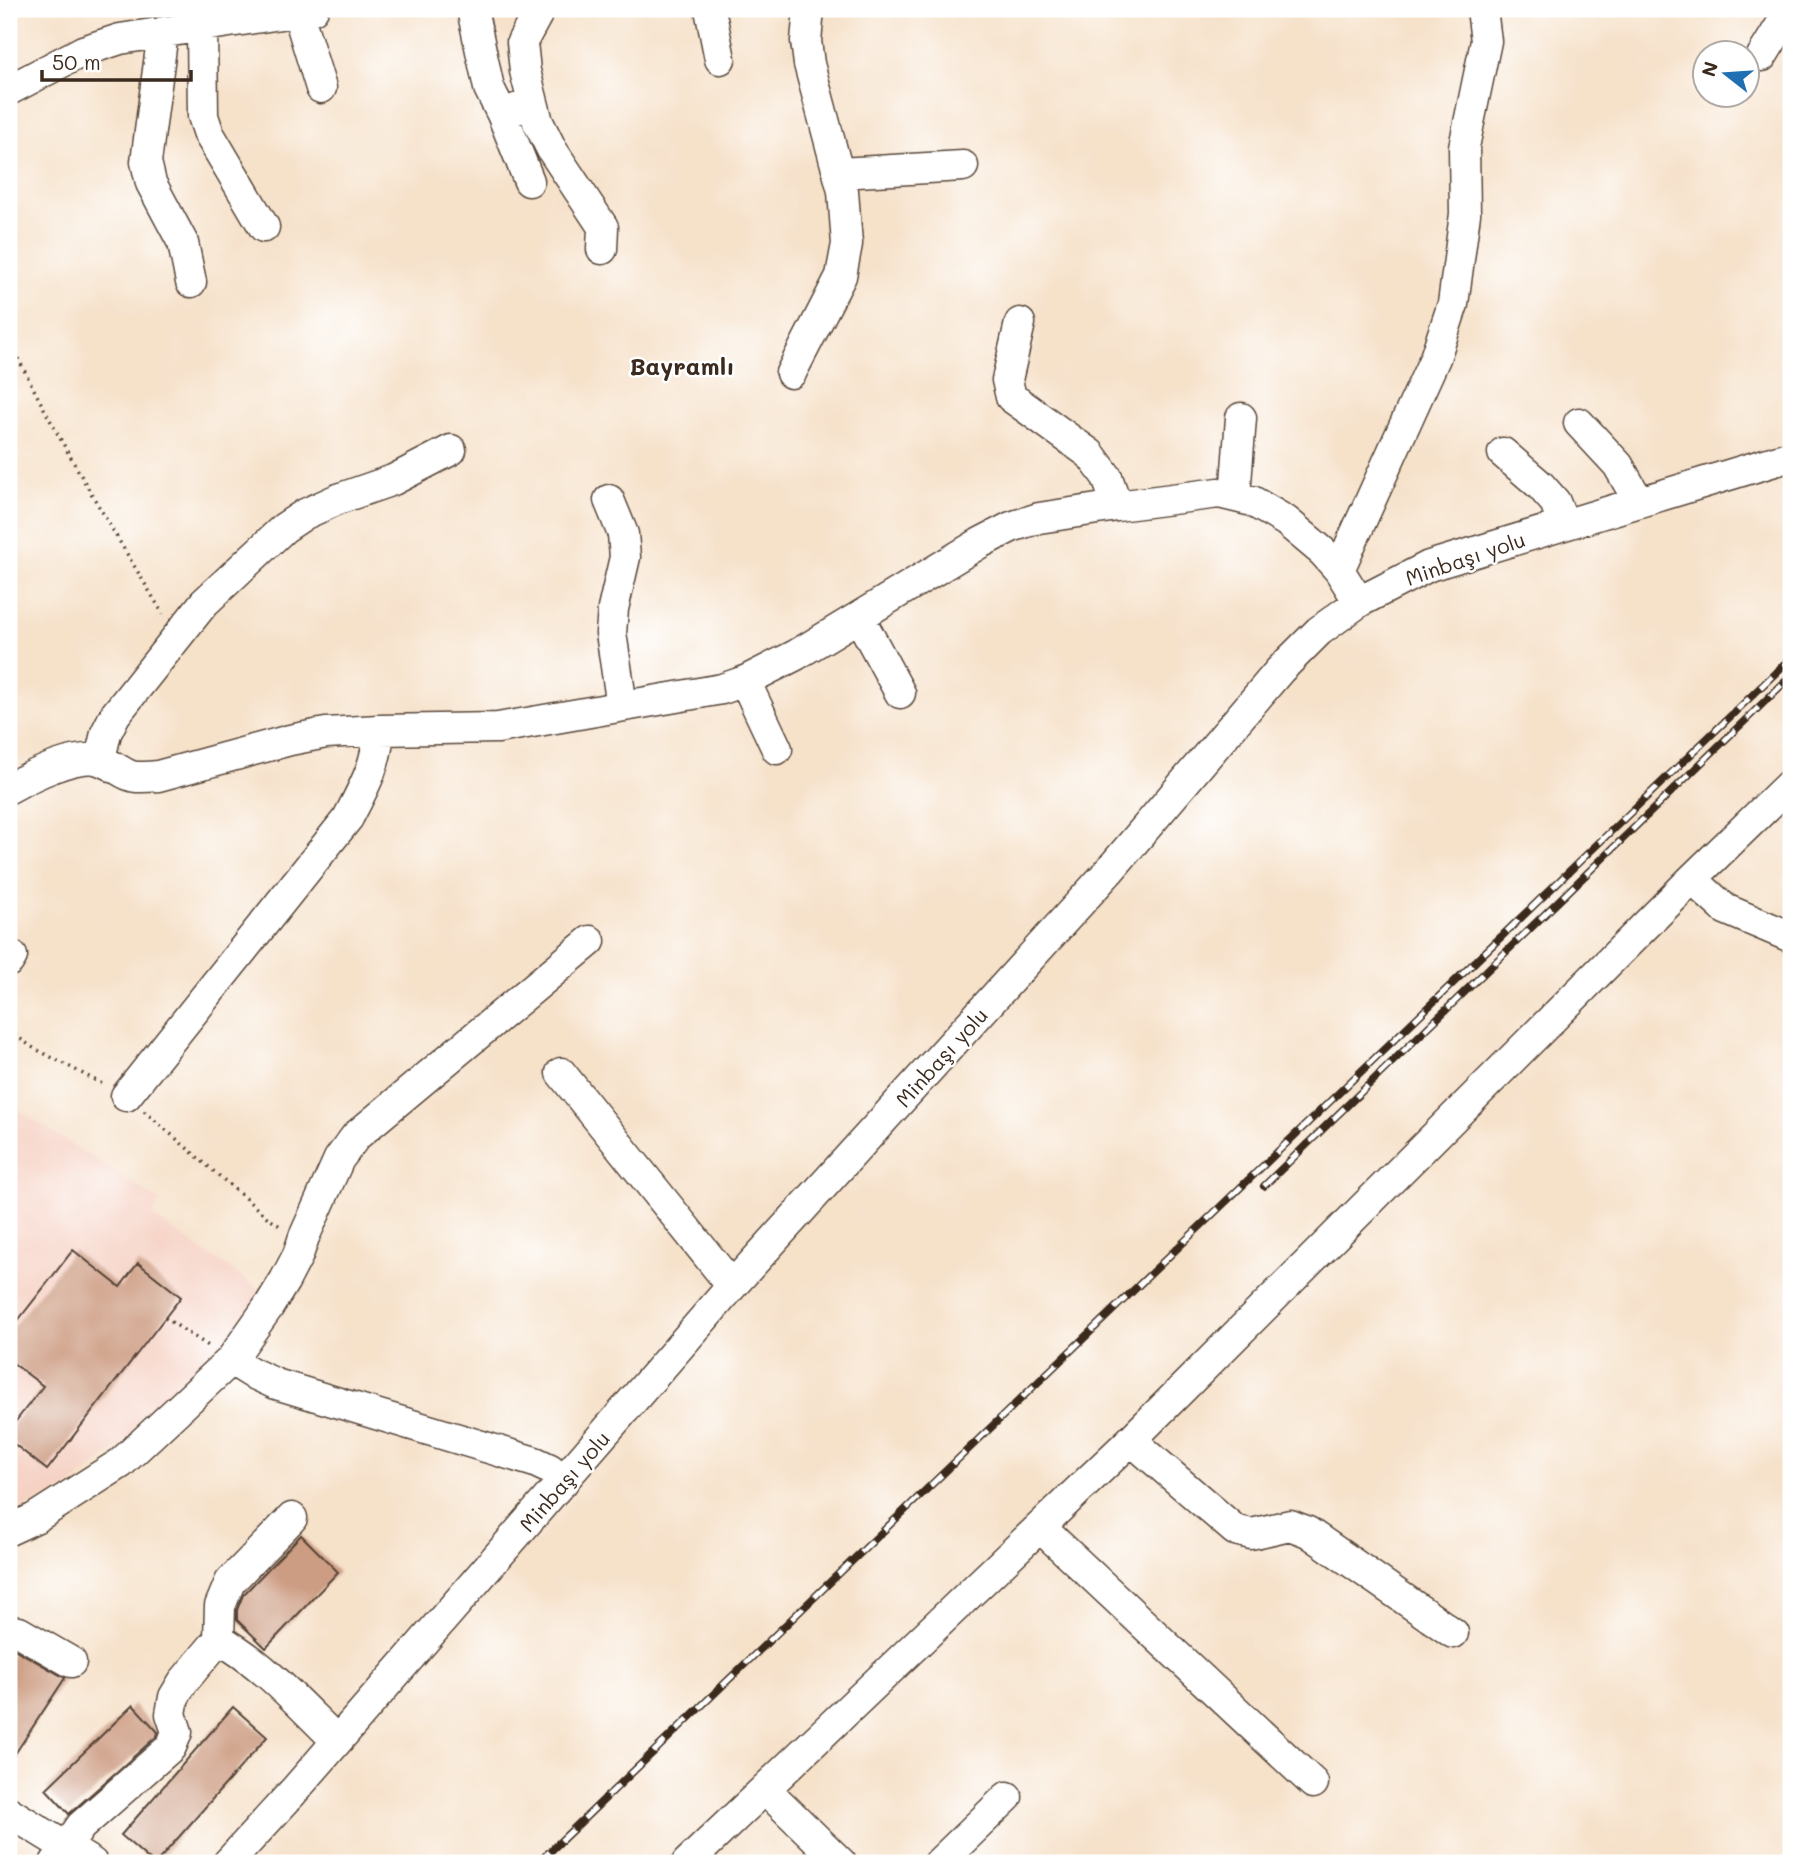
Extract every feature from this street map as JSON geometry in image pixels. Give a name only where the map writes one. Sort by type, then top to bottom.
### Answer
[{"type":"street","points":[[472,9],[489,88],[529,181]]},
{"type":"street","points":[[540,9],[522,42],[525,71],[533,103],[538,122],[552,150],[603,227],[602,249]]},
{"type":"street","points":[[710,9],[720,59]]},
{"type":"street","points":[[791,373],[841,276],[848,244],[843,191],[809,64],[806,41],[809,9]]},
{"type":"street","points":[[1339,570],[1435,358],[1452,304],[1465,214],[1464,147],[1486,41],[1482,9]]},
{"type":"street","points":[[1762,56],[1791,9]]},
{"type":"street","points":[[9,90],[83,51],[120,39],[306,11],[321,88]]},
{"type":"street","points":[[202,27],[203,116],[209,134],[264,227]]},
{"type":"street","points":[[163,32],[146,162],[151,183],[183,243],[191,282]]},
{"type":"street","points":[[502,114],[533,103]]},
{"type":"street","points":[[839,173],[963,166]]},
{"type":"street","points":[[1020,323],[1007,380],[1011,397],[1090,454],[1107,477],[1117,506]]},
{"type":"street","points":[[1235,496],[1241,418]]},
{"type":"street","points":[[1579,423],[1618,465],[1639,502]]},
{"type":"street","points":[[100,760],[106,733],[114,715],[204,603],[284,528],[305,514],[338,499],[393,481],[451,450]]},
{"type":"street","points":[[1503,453],[1555,502],[1563,525]]},
{"type":"street","name":"Minbaşı yolu","points":[[228,1863],[732,1286],[1110,872],[1280,670],[1319,631],[1359,602],[1429,566],[1791,456]]},
{"type":"street","points":[[9,786],[76,760],[100,760],[127,776],[138,778],[326,733],[498,728],[701,694],[745,681],[796,655],[1011,527],[1039,518],[1201,494],[1219,493],[1252,501],[1286,521],[1323,552],[1339,570],[1359,602]]},
{"type":"street","points":[[610,500],[623,534],[625,557],[613,609],[611,633],[622,706]]},
{"type":"street","points":[[859,617],[900,693]]},
{"type":"street","points":[[745,681],[776,749]]},
{"type":"street","points":[[126,1096],[348,818],[373,769],[379,730]]},
{"type":"street","points":[[687,1863],[1131,1440],[1791,783]]},
{"type":"street","points":[[1692,879],[1724,909],[1791,937]]},
{"type":"street","points":[[9,1531],[35,1518],[121,1463],[231,1360],[285,1280],[340,1159],[356,1136],[590,940]]},
{"type":"street","points":[[561,1073],[732,1286]]},
{"type":"street","points":[[231,1360],[276,1384],[535,1462],[550,1469],[563,1482]]},
{"type":"street","points":[[1131,1440],[1236,1530],[1251,1534],[1290,1525],[1308,1532],[1452,1633]]},
{"type":"street","points":[[61,1855],[81,1826],[171,1746],[177,1732],[170,1714],[174,1697],[219,1639],[220,1606],[230,1582],[292,1518]]},
{"type":"street","points":[[1041,1528],[1313,1783]]},
{"type":"street","points":[[9,1631],[19,1632],[71,1662]]},
{"type":"street","points":[[219,1639],[241,1651],[337,1741]]},
{"type":"street","points":[[765,1789],[841,1863]]},
{"type":"street","points":[[939,1863],[1007,1797]]},
{"type":"street","points":[[9,1812],[61,1855],[92,1863]]},
{"type":"path","points":[[9,340],[29,382],[97,504],[164,616],[181,634]]},
{"type":"path","points":[[9,1031],[32,1047],[126,1096],[268,1218],[304,1237]]},
{"type":"path","points":[[165,1318],[231,1360]]},
{"type":"shaded area","points":[[9,1104],[160,1201],[152,1216],[265,1293],[226,1345],[168,1407],[67,1488],[9,1516]]},
{"type":"building","points":[[73,1250],[120,1287],[138,1263],[181,1297],[47,1470],[9,1440],[9,1430],[43,1386],[9,1360],[9,1332]]},
{"type":"building","points":[[301,1535],[338,1572],[266,1648],[237,1620],[237,1610],[243,1595]]},
{"type":"building","points":[[14,1649],[65,1678],[9,1763],[9,1658]]},
{"type":"building","points":[[133,1705],[158,1732],[157,1736],[69,1814],[46,1789]]},
{"type":"building","points":[[233,1707],[267,1737],[156,1863],[153,1863],[121,1835]]},
{"type":"railway","points":[[538,1863],[1791,658]]},
{"type":"railway","points":[[1264,1186],[1791,676]]},
{"type":"district","name":"Bayramlı","points":[[682,365]]}]
